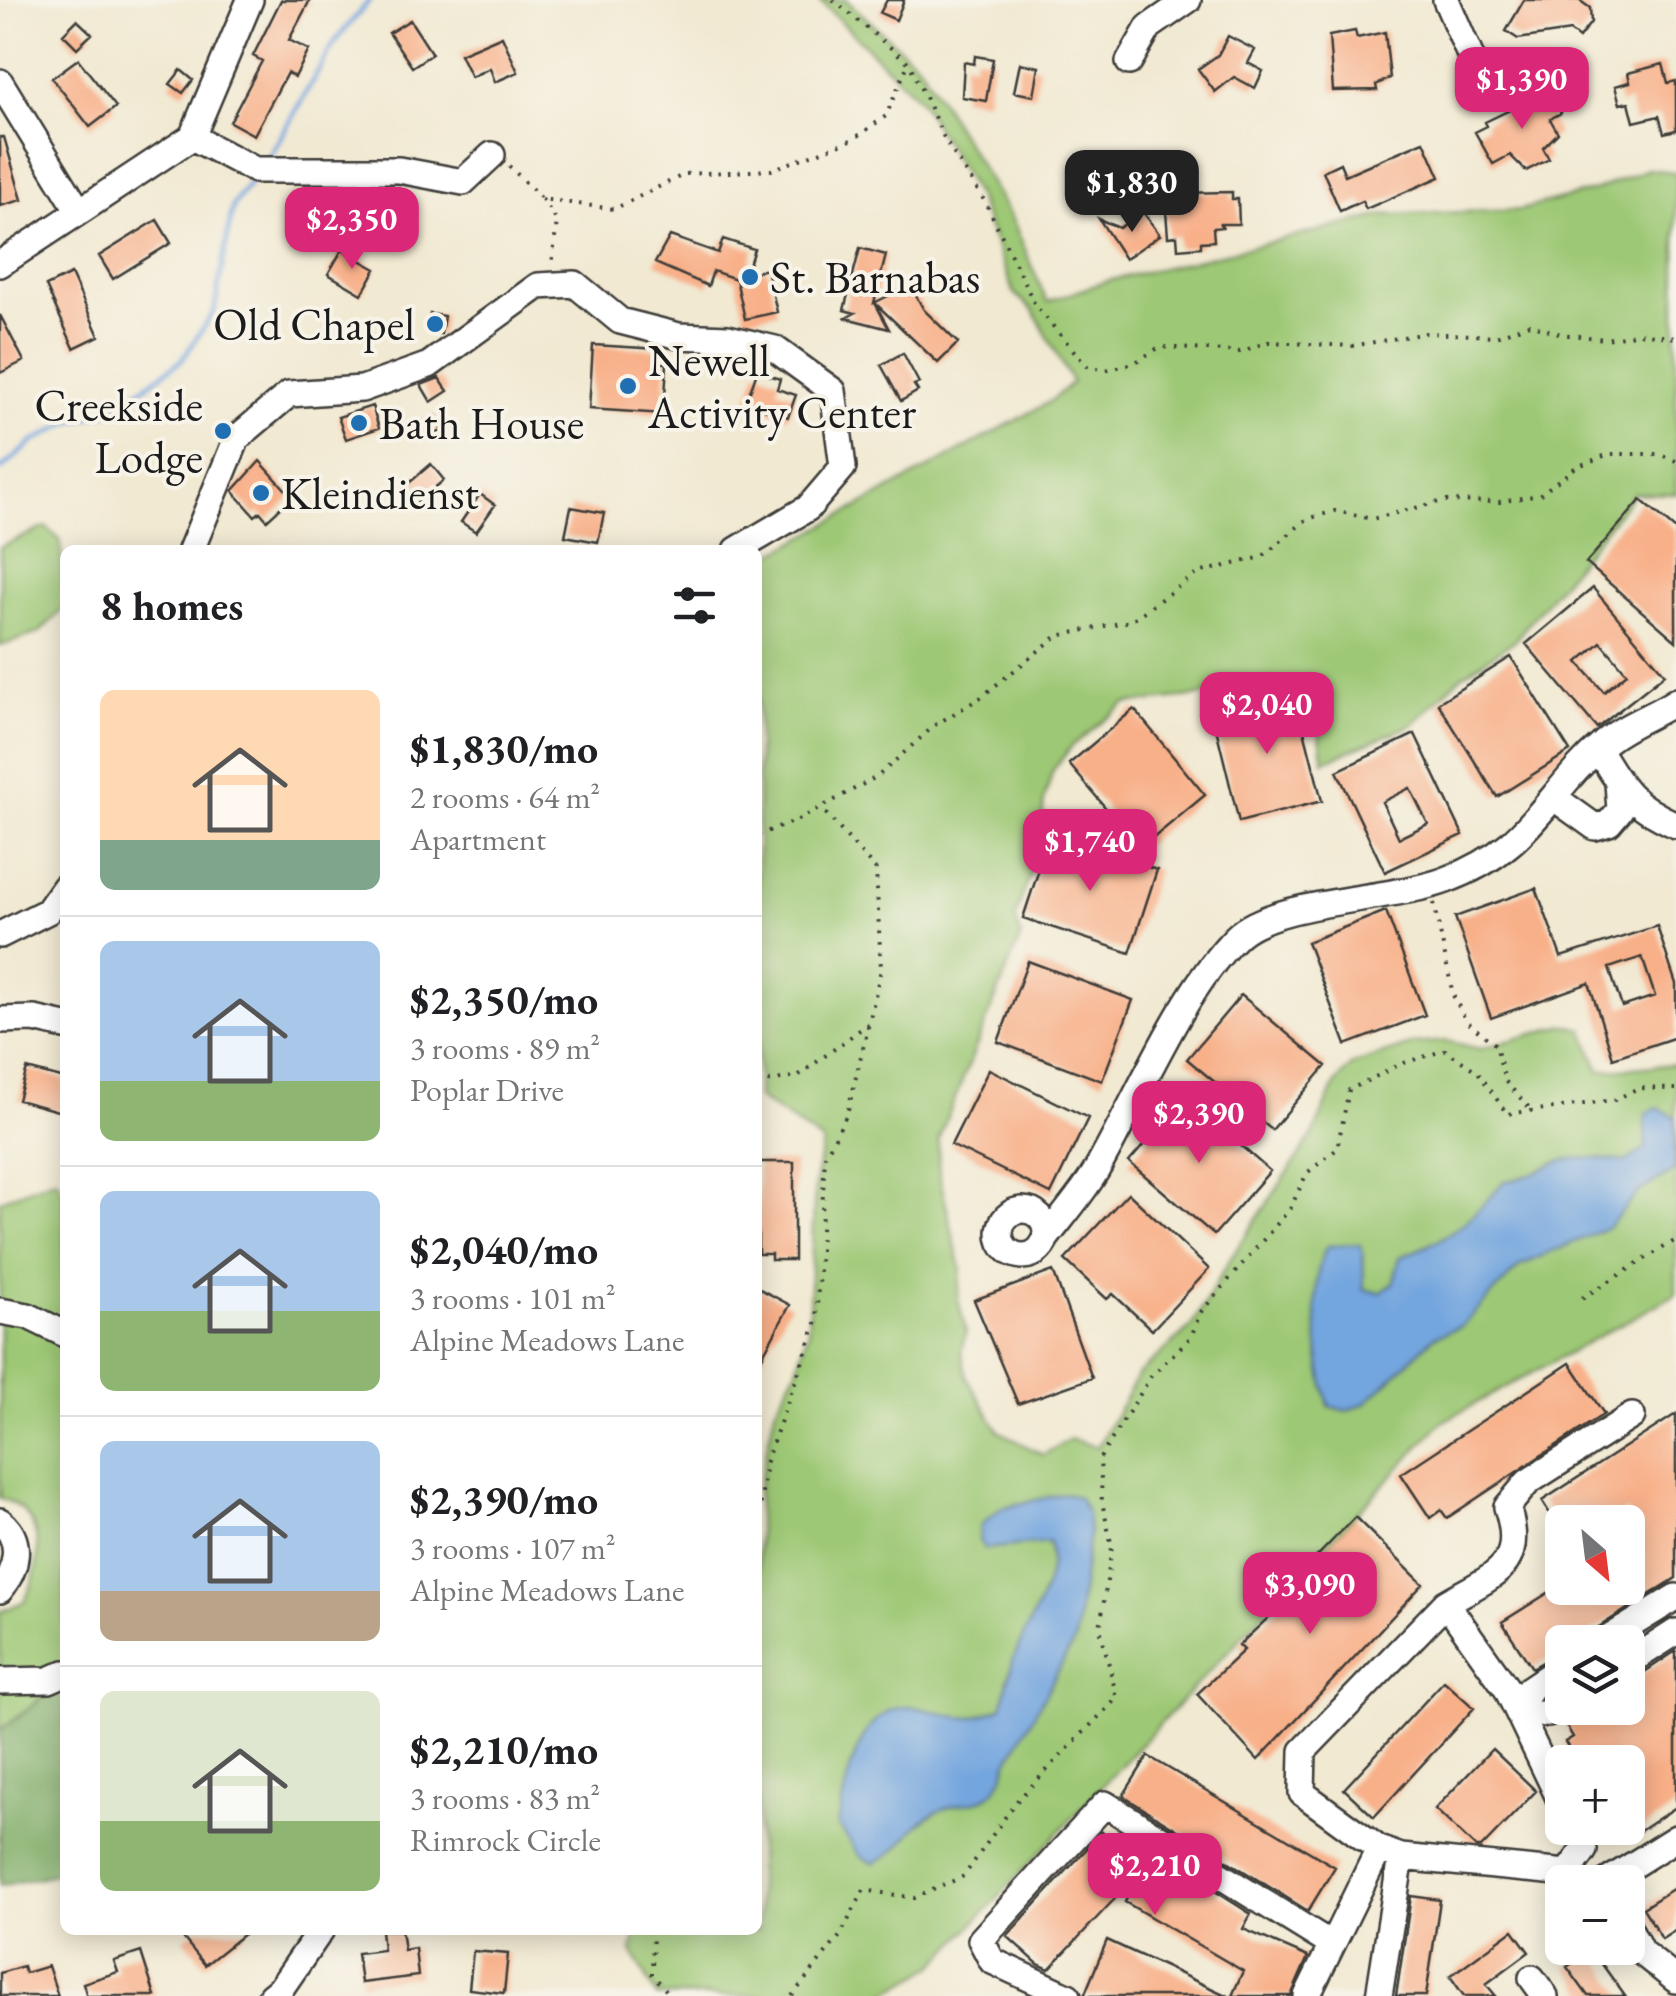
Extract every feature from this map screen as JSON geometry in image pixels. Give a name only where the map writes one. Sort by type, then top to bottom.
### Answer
[{"type":"street","points":[[0,264],[192,137],[250,0]]},
{"type":"street","points":[[1129,62],[1149,28],[1188,0]]},
{"type":"street","points":[[1446,0],[1476,69]]},
{"type":"street","points":[[0,82],[79,211]]},
{"type":"street","points":[[192,137],[255,170],[399,170],[462,182],[492,155]]},
{"type":"street","points":[[193,545],[237,438],[288,394],[362,389],[428,365],[538,286],[575,284],[620,322],[679,336],[728,338],[775,349],[833,391],[842,467],[808,508],[745,545]]},
{"type":"street","points":[[1046,1238],[1094,1174],[1187,1007],[1237,936],[1258,923],[1429,885],[1484,862],[1521,837],[1598,749],[1676,701]]},
{"type":"street","points":[[1598,749],[1618,784],[1642,810],[1676,825]]},
{"type":"street","points":[[1556,799],[1595,828],[1609,823],[1620,810],[1618,784]]},
{"type":"street","points":[[0,935],[48,911],[60,893]]},
{"type":"street","points":[[0,1020],[34,1019],[60,1025]]},
{"type":"street","points":[[0,1311],[28,1316],[60,1332]]},
{"type":"street","points":[[1577,1845],[1567,1874],[1390,1853],[1302,1794],[1303,1750],[1446,1603],[1506,1566],[1517,1537],[1508,1507],[1528,1482],[1632,1416]]},
{"type":"street","points":[[0,1521],[14,1541],[16,1565],[0,1590]]},
{"type":"street","points":[[1631,1625],[1676,1597]]},
{"type":"street","points":[[1446,1603],[1520,1713],[1545,1767]]},
{"type":"street","points":[[1645,1652],[1676,1632]]},
{"type":"street","points":[[0,1682],[49,1680],[60,1675]]},
{"type":"street","points":[[1520,1713],[1529,1689],[1545,1679]]},
{"type":"street","points":[[1520,1713],[1545,1714]]},
{"type":"street","points":[[1068,1996],[992,1961],[981,1940],[1105,1804],[1329,1943]]},
{"type":"street","points":[[1632,1865],[1676,1838]]},
{"type":"street","points":[[1306,1996],[1329,1943],[1390,1853]]},
{"type":"street","points":[[1379,1996],[1390,1853]]},
{"type":"street","points":[[271,1996],[281,1988],[318,1935]]},
{"type":"street","points":[[1645,1955],[1676,1982],[1672,1996]]},
{"type":"path","points":[[833,1],[909,63],[946,142],[986,203],[1035,305],[1087,366],[1106,370],[1134,363],[1160,348],[1240,352],[1268,342],[1352,346],[1426,333],[1496,336],[1529,324],[1561,334],[1606,339],[1639,333],[1676,338]]},
{"type":"path","points":[[542,199],[614,210],[686,174],[771,170],[838,146],[886,116],[909,63]]},
{"type":"path","points":[[492,155],[522,174],[558,221],[550,285]]},
{"type":"path","points":[[762,833],[821,808],[878,776],[935,725],[980,698],[1057,636],[1130,621],[1198,573],[1262,557],[1307,519],[1335,511],[1372,519],[1444,501],[1500,502],[1539,495],[1576,467],[1608,454],[1659,454],[1676,461]]},
{"type":"path","points":[[762,1493],[766,1461],[816,1325],[824,1156],[847,1114],[881,969],[876,870],[821,808]]},
{"type":"path","points":[[1429,885],[1453,995],[1466,1022],[1496,1045],[1505,1081],[1533,1112]]},
{"type":"path","points":[[762,1082],[798,1076],[869,1023]]},
{"type":"path","points":[[792,1996],[840,1936],[864,1890],[916,1898],[964,1876],[1015,1803],[1117,1698],[1100,1628],[1112,1547],[1102,1502],[1100,1458],[1152,1375],[1191,1337],[1200,1313],[1290,1209],[1307,1174],[1337,1149],[1349,1090],[1401,1064],[1445,1050],[1478,1072],[1507,1114],[1614,1100],[1638,1088],[1676,1089]]},
{"type":"path","points":[[1582,1298],[1676,1240]]},
{"type":"path","points":[[654,1935],[652,1974],[671,1996]]},
{"type":"green space","points":[[819,0],[846,0],[920,66],[1013,221],[1047,302],[1107,281],[1385,215],[1520,210],[1596,190],[1648,169],[1676,172],[1676,494],[1634,493],[1515,640],[1460,677],[1412,725],[1324,761],[1312,687],[1271,680],[1200,696],[1125,704],[1072,746],[1053,770],[1044,800],[1039,849],[1015,917],[1021,936],[938,1140],[939,1174],[961,1269],[958,1299],[966,1332],[961,1351],[967,1378],[999,1431],[1043,1455],[1070,1439],[1097,1447],[1139,1374],[1191,1327],[1229,1261],[1313,1135],[1336,1083],[1352,1065],[1413,1044],[1447,1041],[1480,1049],[1565,1025],[1583,1029],[1600,1071],[1676,1064],[1676,1294],[1442,1422],[934,1966],[881,1996],[657,1996],[632,1951],[636,1935],[762,1935],[762,1472],[775,1409],[797,1369],[808,1330],[815,1184],[823,1142],[762,1101],[762,560],[1051,401],[1072,382],[1033,310],[1014,293],[977,197],[920,100]]},
{"type":"green space","points":[[46,527],[60,540],[60,612],[39,633],[0,646],[0,547]]},
{"type":"green space","points":[[56,1178],[60,1186],[60,1672],[34,1705],[0,1730],[0,1612],[25,1601],[35,1571],[37,1541],[26,1515],[0,1498],[0,1200]]},
{"type":"green space","points":[[60,1672],[60,1873],[0,1886],[0,1730],[34,1705]]},
{"type":"water","points":[[1658,1108],[1676,1117],[1674,1171],[1639,1192],[1609,1227],[1520,1266],[1462,1326],[1434,1337],[1366,1403],[1346,1411],[1329,1406],[1318,1348],[1316,1301],[1317,1280],[1327,1246],[1359,1244],[1363,1252],[1364,1289],[1380,1293],[1393,1284],[1400,1257],[1458,1228],[1504,1181],[1567,1160],[1625,1162],[1645,1149],[1646,1113]]},
{"type":"water","points":[[1066,1493],[1079,1498],[1087,1513],[1089,1533],[1075,1640],[1002,1779],[986,1797],[928,1817],[900,1846],[874,1863],[860,1856],[838,1825],[851,1767],[868,1729],[881,1716],[898,1708],[968,1718],[1002,1707],[1018,1647],[1045,1588],[1051,1557],[1049,1542],[985,1549],[979,1541],[981,1525],[1001,1508]]},
{"type":"building","points":[[281,0],[310,0],[289,40],[309,50],[295,77],[287,73],[254,135],[230,122],[262,61],[253,56]]},
{"type":"building","points":[[887,0],[904,0],[896,20],[880,13]]},
{"type":"building","points":[[1524,0],[1579,0],[1590,8],[1591,22],[1579,38],[1570,31],[1518,39],[1506,31]]},
{"type":"building","points":[[77,20],[92,34],[77,48],[63,34]]},
{"type":"building","points":[[410,20],[432,54],[412,67],[389,33]]},
{"type":"building","points":[[1355,31],[1357,38],[1385,32],[1390,78],[1376,85],[1377,90],[1333,91],[1329,36]]},
{"type":"building","points":[[502,36],[518,72],[495,82],[490,68],[471,77],[460,54]]},
{"type":"building","points":[[1228,36],[1255,50],[1248,63],[1263,71],[1255,88],[1234,77],[1215,92],[1198,69],[1218,55]]},
{"type":"building","points":[[975,56],[993,59],[986,101],[962,97],[964,62],[974,64]]},
{"type":"building","points":[[78,59],[116,107],[90,127],[52,78]]},
{"type":"building","points":[[1020,63],[1039,67],[1034,96],[1014,92]]},
{"type":"building","points":[[1663,64],[1668,83],[1676,81],[1676,130],[1664,133],[1659,116],[1634,122],[1629,102],[1620,104],[1615,86],[1630,82],[1628,73]]},
{"type":"building","points":[[181,70],[193,80],[183,93],[170,84]]},
{"type":"building","points":[[1549,91],[1561,113],[1550,119],[1558,133],[1543,148],[1549,159],[1526,171],[1510,155],[1493,164],[1475,132],[1487,126],[1485,122]]},
{"type":"building","points":[[0,137],[4,137],[22,200],[0,206]]},
{"type":"building","points":[[1424,141],[1440,177],[1366,209],[1362,201],[1340,211],[1323,171],[1340,163],[1345,175]]},
{"type":"building","points":[[1232,192],[1232,199],[1238,199],[1239,224],[1220,224],[1222,227],[1213,228],[1214,241],[1201,242],[1201,247],[1178,249],[1177,236],[1168,237],[1165,198],[1177,197],[1177,193]]},
{"type":"building","points":[[1143,212],[1160,235],[1125,259],[1099,219],[1119,228]]},
{"type":"building","points":[[157,220],[171,243],[113,279],[99,256]]},
{"type":"building","name":"St. Barnabas","points":[[670,236],[718,253],[723,239],[754,249],[746,274],[767,269],[777,312],[745,319],[736,279],[713,271],[708,286],[655,263]]},
{"type":"building","points":[[860,248],[886,255],[874,303],[910,285],[924,310],[958,343],[938,363],[875,303],[889,329],[846,318],[855,313],[844,310]]},
{"type":"building","points":[[342,250],[376,269],[362,294],[328,274]]},
{"type":"building","points":[[71,274],[99,336],[74,348],[46,286]]},
{"type":"building","name":"Old Chapel","points":[[430,314],[444,316],[441,334],[427,331]]},
{"type":"building","points":[[0,315],[24,361],[0,373]]},
{"type":"building","name":"Newell Activity Center","points":[[593,345],[659,349],[658,363],[667,363],[664,414],[589,409]]},
{"type":"building","points":[[903,353],[919,383],[914,385],[918,391],[901,401],[881,365]]},
{"type":"building","points":[[757,371],[780,379],[777,389],[796,395],[788,417],[746,403]]},
{"type":"building","points":[[439,378],[448,391],[431,402],[421,385]]},
{"type":"building","name":"Bath House","points":[[372,406],[379,428],[346,439],[338,417]]},
{"type":"building","points":[[436,416],[442,431],[427,437],[420,423]]},
{"type":"building","name":"Kleindienst","points":[[260,461],[292,497],[267,520],[260,512],[255,516],[233,491]]},
{"type":"building","points":[[431,464],[444,480],[414,505],[401,490]]},
{"type":"building","points":[[480,494],[495,505],[476,532],[461,522]]},
{"type":"building","points":[[1641,500],[1676,530],[1676,641],[1586,563]]},
{"type":"building","points":[[571,507],[604,513],[598,542],[565,536]]},
{"type":"building","points":[[1593,588],[1665,674],[1597,728],[1526,644]],"holes":[[[1601,642],[1627,673],[1604,692],[1578,662]]]},
{"type":"building","points":[[1511,657],[1570,751],[1497,797],[1438,703]]},
{"type":"building","points":[[1294,691],[1322,801],[1239,822],[1212,712]]},
{"type":"building","points":[[1134,709],[1205,795],[1140,849],[1069,764]]},
{"type":"building","points":[[1415,734],[1463,835],[1385,872],[1337,771]],"holes":[[[1410,788],[1428,824],[1399,838],[1382,802]]]},
{"type":"building","points":[[1050,836],[1157,870],[1130,953],[1023,918]]},
{"type":"building","points":[[1536,888],[1561,957],[1657,926],[1676,984],[1676,1037],[1613,1058],[1589,983],[1491,1018],[1455,917]],"holes":[[[1642,957],[1655,996],[1622,1007],[1609,968]]]},
{"type":"building","points":[[1386,911],[1425,1015],[1346,1045],[1307,942]]},
{"type":"building","points":[[1028,961],[1133,1000],[1102,1081],[998,1042]]},
{"type":"building","points":[[1241,995],[1326,1066],[1272,1130],[1187,1059]]},
{"type":"building","points":[[27,1069],[60,1078],[60,1112],[18,1100]]},
{"type":"building","points":[[989,1069],[1088,1118],[1051,1194],[951,1145]]},
{"type":"building","points":[[1185,1097],[1270,1171],[1214,1235],[1129,1162]]},
{"type":"building","points":[[762,1162],[794,1162],[794,1260],[771,1260],[771,1254],[762,1254]]},
{"type":"building","points":[[1128,1193],[1209,1269],[1152,1330],[1113,1294],[1107,1299],[1065,1260]]},
{"type":"building","points":[[1053,1271],[1092,1378],[1018,1404],[974,1300]]},
{"type":"building","points":[[762,1290],[790,1305],[762,1357]]},
{"type":"building","points":[[1570,1363],[1604,1414],[1447,1518],[1441,1510],[1430,1518],[1401,1474]]},
{"type":"building","points":[[1676,1414],[1676,1578],[1645,1598],[1645,1505],[1545,1506],[1542,1501]]},
{"type":"building","points":[[1355,1517],[1423,1584],[1258,1760],[1197,1694],[1244,1650],[1239,1645],[1285,1602],[1279,1596]]},
{"type":"building","points":[[1545,1595],[1545,1605],[1633,1605],[1602,1625],[1545,1625],[1545,1661],[1532,1668],[1502,1622]]},
{"type":"building","points":[[1676,1651],[1676,1807],[1645,1828],[1645,1745],[1565,1742],[1573,1737],[1566,1725],[1645,1725],[1645,1672]]},
{"type":"building","points":[[1444,1681],[1474,1708],[1374,1817],[1344,1789]]},
{"type":"building","points":[[1492,1749],[1536,1791],[1481,1848],[1476,1848],[1435,1809]]},
{"type":"building","points":[[1148,1756],[1335,1867],[1308,1911],[1123,1796]]},
{"type":"building","points":[[1102,1832],[1152,1878],[1164,1859],[1251,1914],[1243,1929],[1308,1957],[1291,1996],[1232,1996],[1243,1971],[1125,1902],[1137,1875],[1049,1969],[1038,1964],[1007,1936]]},
{"type":"building","points":[[1676,1887],[1676,1930],[1662,1939],[1645,1907]]},
{"type":"building","points":[[1411,1896],[1440,1900],[1426,1996],[1396,1996]]},
{"type":"building","points":[[1513,1930],[1529,1952],[1486,1984],[1496,1996],[1464,1996],[1450,1976]]},
{"type":"building","points":[[189,1935],[243,1935],[205,1965],[184,1939]]},
{"type":"building","points":[[382,1935],[402,1935],[404,1950],[415,1948],[418,1976],[361,1983],[357,1953],[383,1950]]},
{"type":"building","points":[[1107,1940],[1228,1996],[1084,1996]]},
{"type":"building","points":[[473,1951],[508,1954],[504,1993],[469,1989]]},
{"type":"building","points":[[141,1952],[155,1996],[87,1996],[83,1983],[118,1972],[114,1961]]},
{"type":"building","points":[[1603,1965],[1625,1996],[1588,1996],[1567,1967]]},
{"type":"building","points":[[23,1966],[25,1973],[48,1966],[58,1996],[0,1996],[0,1973]]},
{"type":"waterway","points":[[267,161],[336,40],[370,0]]},
{"type":"waterway","points":[[0,470],[33,442],[70,422],[111,411],[182,360],[214,312],[233,206],[254,177]]},
{"type":"place","name":"St. Barnabas","points":[[750,277]]},
{"type":"place","name":"Old Chapel","points":[[435,324]]},
{"type":"place","name":"Newell Activity Center","points":[[628,386]]},
{"type":"place","name":"Bath House","points":[[359,423]]},
{"type":"place","name":"Creekside Lodge","points":[[223,431]]},
{"type":"place","name":"Kleindienst","points":[[261,493]]}]
